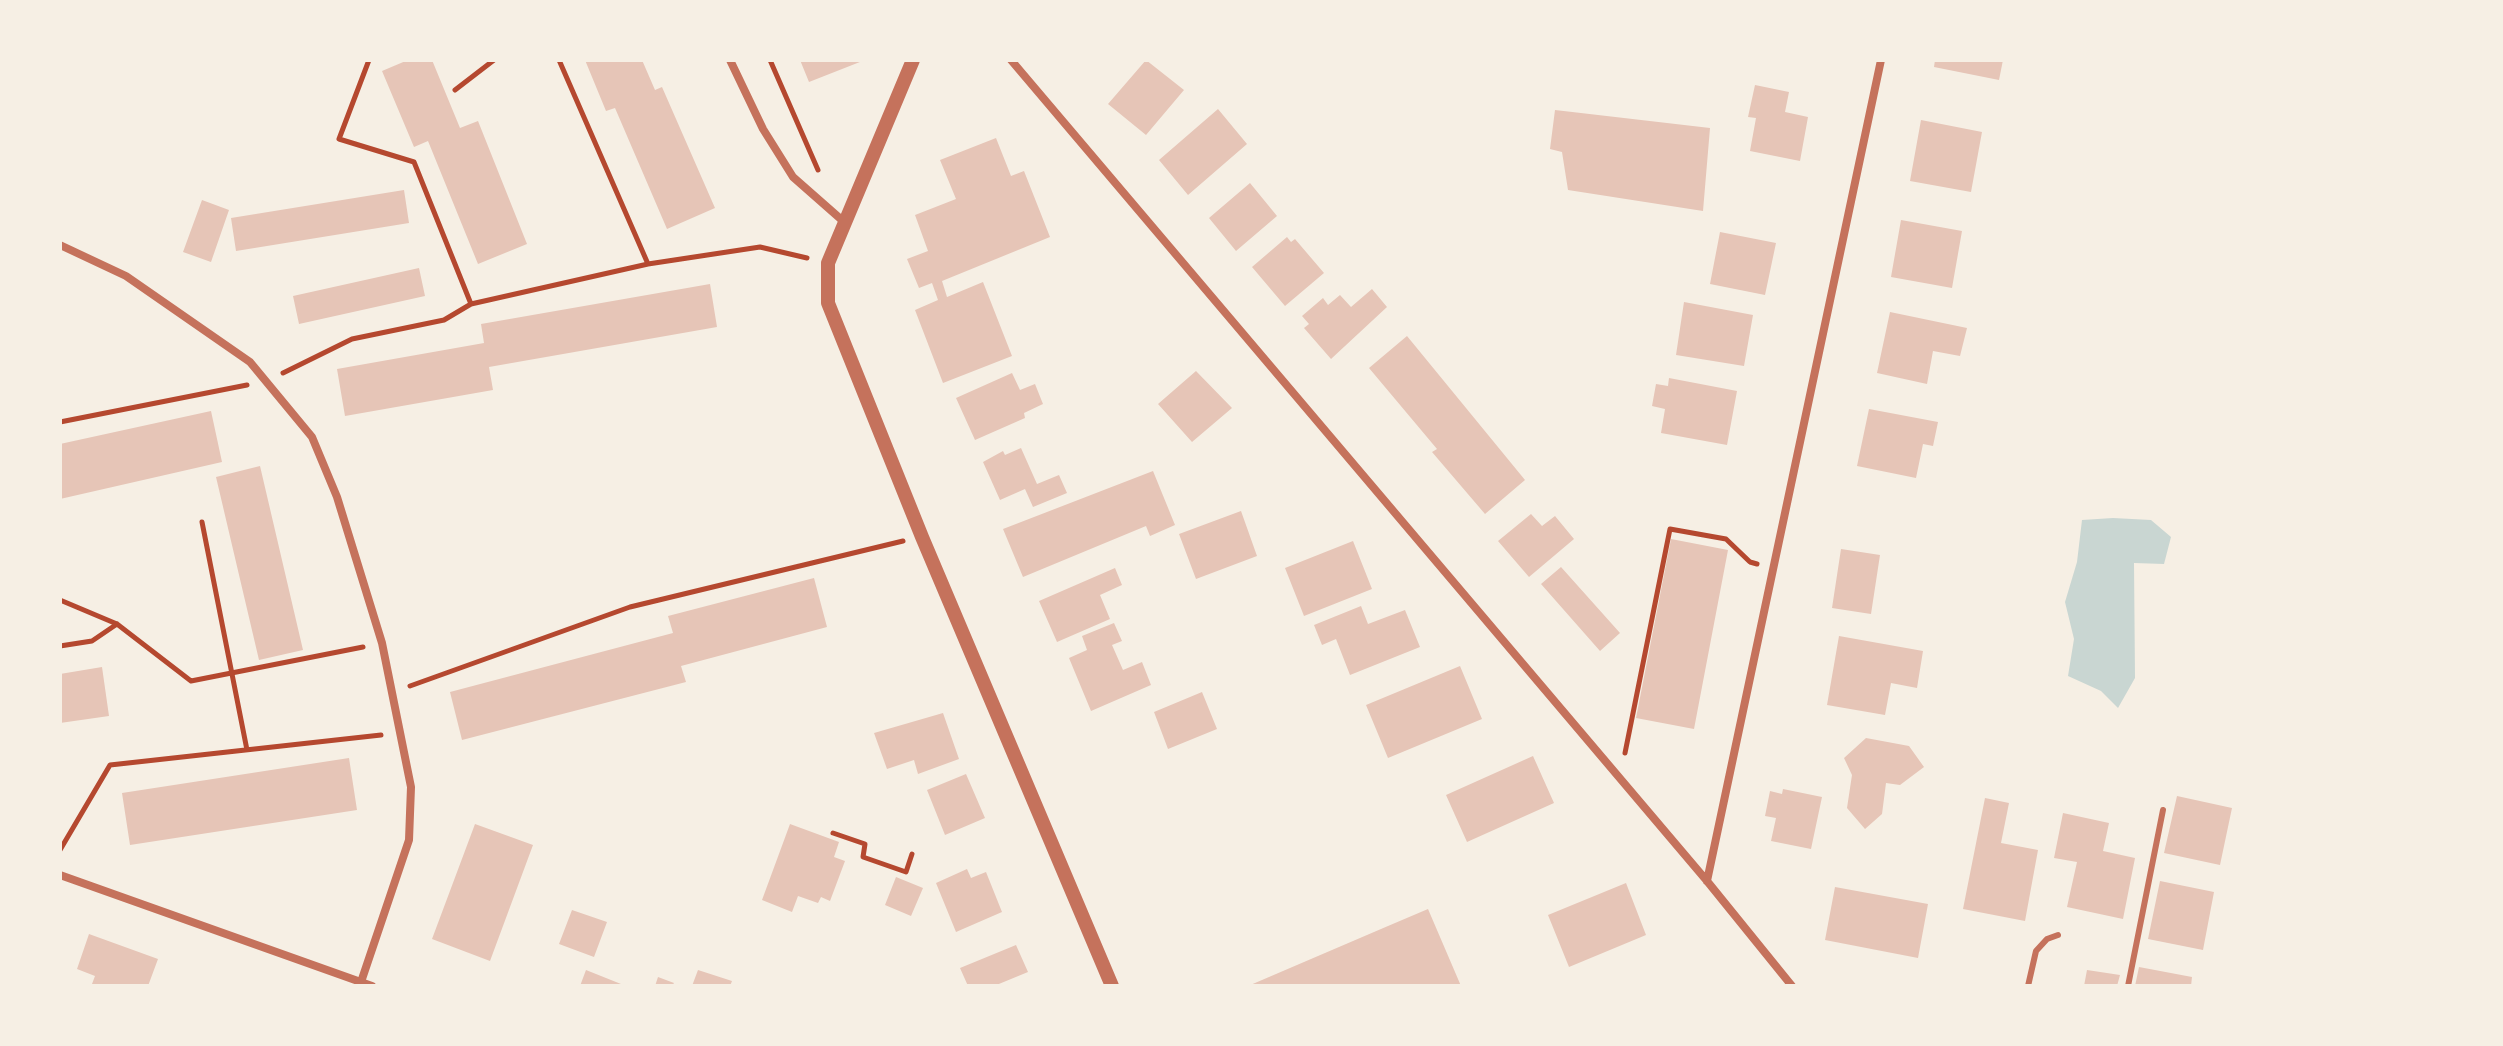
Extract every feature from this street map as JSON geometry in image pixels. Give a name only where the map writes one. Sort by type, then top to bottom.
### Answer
[{"type":"street","points":[[730,60],[763,129],[793,177],[843,221]]},
{"type":"street","points":[[913,60],[828,263],[828,303],[922,537],[1112,986]]},
{"type":"street","points":[[1011,60],[1707,881],[1792,986]]},
{"type":"street","points":[[1707,881],[1881,60]]},
{"type":"street","points":[[60,245],[126,276],[250,362],[312,437],[337,497],[382,643],[411,787],[409,840],[361,982]]},
{"type":"street","points":[[60,875],[372,986]]},
{"type":"lane","points":[[2128,986],[2163,810]]},
{"type":"lane","points":[[2028,986],[2036,951],[2047,939],[2058,935]]},
{"type":"path","points":[[369,60],[339,139],[414,162],[471,304]]},
{"type":"path","points":[[455,90],[494,60]]},
{"type":"path","points":[[559,60],[648,264]]},
{"type":"path","points":[[770,60],[824,181]]},
{"type":"path","points":[[60,422],[266,381],[352,339],[444,320],[471,304],[648,264],[760,247],[828,263]]},
{"type":"path","points":[[202,522],[247,750]]},
{"type":"path","points":[[1619,777],[1670,529],[1726,539],[1750,562],[1774,569]]},
{"type":"path","points":[[394,692],[630,607],[922,537]]},
{"type":"path","points":[[60,600],[117,624],[191,681],[382,643]]},
{"type":"path","points":[[60,646],[92,641],[117,624]]},
{"type":"path","points":[[60,850],[110,765],[402,732]]},
{"type":"path","points":[[833,833],[865,844],[863,857],[906,872],[912,854]]},
{"type":"shaded area","points":[[2082,520],[2151,520],[2171,537],[2164,564],[2134,563],[2135,678],[2118,708],[2101,691],[2068,676],[2074,639],[2065,602],[2077,562]]},
{"type":"building","points":[[408,60],[432,60],[460,128],[478,121],[527,244],[478,264],[428,141],[414,147],[382,71]]},
{"type":"building","points":[[585,60],[642,60],[655,90],[662,87],[715,208],[667,229],[615,108],[606,111]]},
{"type":"building","points":[[800,60],[865,60],[809,82]]},
{"type":"building","points":[[1146,60],[1184,90],[1146,135],[1108,104]]},
{"type":"building","points":[[1935,60],[2003,60],[1999,80],[1934,67]]},
{"type":"building","points":[[1755,85],[1789,92],[1785,112],[1808,117],[1800,161],[1750,151],[1756,118],[1748,117]]},
{"type":"building","points":[[1218,109],[1247,144],[1188,195],[1159,160]]},
{"type":"building","points":[[1555,110],[1710,128],[1703,211],[1568,190],[1562,152],[1550,149]]},
{"type":"building","points":[[1921,120],[1982,132],[1971,192],[1910,181]]},
{"type":"building","points":[[996,138],[1011,176],[1024,171],[1050,237],[942,281],[947,297],[983,282],[1012,356],[943,383],[915,310],[938,300],[932,283],[919,288],[907,259],[928,251],[915,215],[956,199],[940,160]]},
{"type":"building","points":[[1250,183],[1277,216],[1236,251],[1209,218]]},
{"type":"building","points":[[404,190],[409,223],[236,251],[231,218]]},
{"type":"building","points":[[202,200],[229,210],[211,262],[183,252]]},
{"type":"building","points":[[1901,220],[1962,231],[1952,288],[1891,277]]},
{"type":"building","points":[[1720,232],[1776,243],[1765,295],[1710,284]]},
{"type":"building","points":[[1287,237],[1291,242],[1295,239],[1324,273],[1285,306],[1252,267]]},
{"type":"building","points":[[419,268],[425,296],[299,324],[293,296]]},
{"type":"building","points":[[710,284],[717,327],[489,367],[493,390],[345,416],[337,369],[484,343],[481,324]]},
{"type":"building","points":[[1372,289],[1387,307],[1331,359],[1304,328],[1309,324],[1302,316],[1323,298],[1328,305],[1340,295],[1351,307]]},
{"type":"building","points":[[1684,302],[1753,315],[1744,366],[1676,355]]},
{"type":"building","points":[[1890,312],[1967,328],[1960,356],[1933,351],[1927,384],[1877,373]]},
{"type":"building","points":[[1407,336],[1525,480],[1485,514],[1432,452],[1437,449],[1369,368]]},
{"type":"building","points":[[1196,371],[1232,408],[1192,442],[1158,404]]},
{"type":"building","points":[[1012,373],[1020,390],[1035,384],[1043,404],[1024,413],[1025,418],[975,440],[956,398]]},
{"type":"building","points":[[1669,378],[1737,391],[1727,445],[1661,433],[1665,409],[1652,406],[1656,384],[1668,386]]},
{"type":"building","points":[[1869,409],[1938,422],[1933,446],[1923,444],[1916,478],[1857,466]]},
{"type":"building","points":[[211,411],[222,462],[60,499],[60,444]]},
{"type":"building","points":[[1021,448],[1037,484],[1059,475],[1067,493],[1033,507],[1025,489],[1000,500],[983,462],[1003,451],[1005,455]]},
{"type":"building","points":[[260,466],[303,650],[259,660],[216,477]]},
{"type":"building","points":[[1153,471],[1175,525],[1150,536],[1146,526],[1023,577],[1003,529]]},
{"type":"building","points":[[1241,511],[1257,556],[1196,579],[1179,534]]},
{"type":"building","points":[[1531,514],[1542,526],[1555,516],[1574,539],[1529,577],[1498,541]]},
{"type":"building","points":[[1671,539],[1728,550],[1694,729],[1636,718]]},
{"type":"building","points":[[1353,541],[1372,589],[1304,616],[1285,568]]},
{"type":"building","points":[[1841,549],[1880,555],[1871,614],[1832,608]]},
{"type":"building","points":[[1561,567],[1620,633],[1600,651],[1541,584]]},
{"type":"building","points":[[1115,568],[1122,585],[1100,595],[1110,619],[1057,642],[1039,601]]},
{"type":"building","points":[[814,578],[827,627],[681,666],[686,682],[462,740],[450,692],[673,633],[668,616]]},
{"type":"building","points":[[1361,606],[1368,624],[1405,610],[1420,647],[1350,675],[1336,639],[1322,645],[1314,625]]},
{"type":"building","points":[[1114,623],[1122,641],[1112,645],[1123,670],[1142,662],[1151,685],[1091,711],[1069,658],[1087,650],[1082,636]]},
{"type":"building","points":[[1839,636],[1923,651],[1917,688],[1891,683],[1885,715],[1827,705]]},
{"type":"building","points":[[1460,666],[1482,719],[1388,758],[1366,705]]},
{"type":"building","points":[[102,667],[109,716],[60,723],[60,674]]},
{"type":"building","points":[[1202,692],[1217,729],[1168,749],[1154,712]]},
{"type":"building","points":[[943,713],[959,759],[918,774],[914,760],[887,769],[874,733]]},
{"type":"building","points":[[1866,738],[1909,746],[1924,767],[1900,785],[1886,783],[1882,814],[1865,829],[1847,808],[1852,775],[1844,758]]},
{"type":"building","points":[[1533,756],[1554,803],[1467,842],[1446,795]]},
{"type":"building","points":[[349,758],[357,810],[130,845],[122,793]]},
{"type":"building","points":[[966,774],[985,818],[945,835],[927,790]]},
{"type":"building","points":[[1783,789],[1822,797],[1811,849],[1771,841],[1776,818],[1765,816],[1770,791],[1782,794]]},
{"type":"building","points":[[2177,796],[2232,808],[2220,865],[2164,853]]},
{"type":"building","points":[[1985,798],[2009,803],[2001,843],[2038,850],[2025,921],[1963,909]]},
{"type":"building","points":[[2063,813],[2109,823],[2103,851],[2135,858],[2123,919],[2067,907],[2077,862],[2054,858]]},
{"type":"building","points":[[475,824],[533,845],[490,961],[432,939]]},
{"type":"building","points":[[790,824],[839,842],[834,857],[845,861],[830,901],[821,897],[818,903],[798,896],[792,912],[762,900]]},
{"type":"building","points":[[967,869],[971,878],[986,872],[1002,912],[956,932],[936,883]]},
{"type":"building","points":[[896,877],[923,888],[911,916],[885,905]]},
{"type":"building","points":[[2160,881],[2214,892],[2203,950],[2148,939]]},
{"type":"building","points":[[1626,883],[1646,935],[1569,967],[1548,915]]},
{"type":"building","points":[[1835,887],[1928,904],[1918,958],[1825,940]]},
{"type":"building","points":[[1428,909],[1461,986],[1248,986],[1388,926]]},
{"type":"building","points":[[572,910],[607,922],[594,957],[559,944]]},
{"type":"building","points":[[89,934],[158,959],[148,986],[92,984],[95,976],[77,969]]},
{"type":"building","points":[[1016,945],[1028,972],[994,986],[968,986],[960,968]]},
{"type":"building","points":[[2139,967],[2192,977],[2191,986],[2135,986]]},
{"type":"building","points":[[586,970],[626,986],[580,986]]},
{"type":"building","points":[[698,970],[732,981],[730,986],[692,986]]},
{"type":"building","points":[[2087,970],[2120,975],[2117,986],[2084,986]]},
{"type":"building","points":[[658,977],[674,983],[672,986],[655,986]]}]
